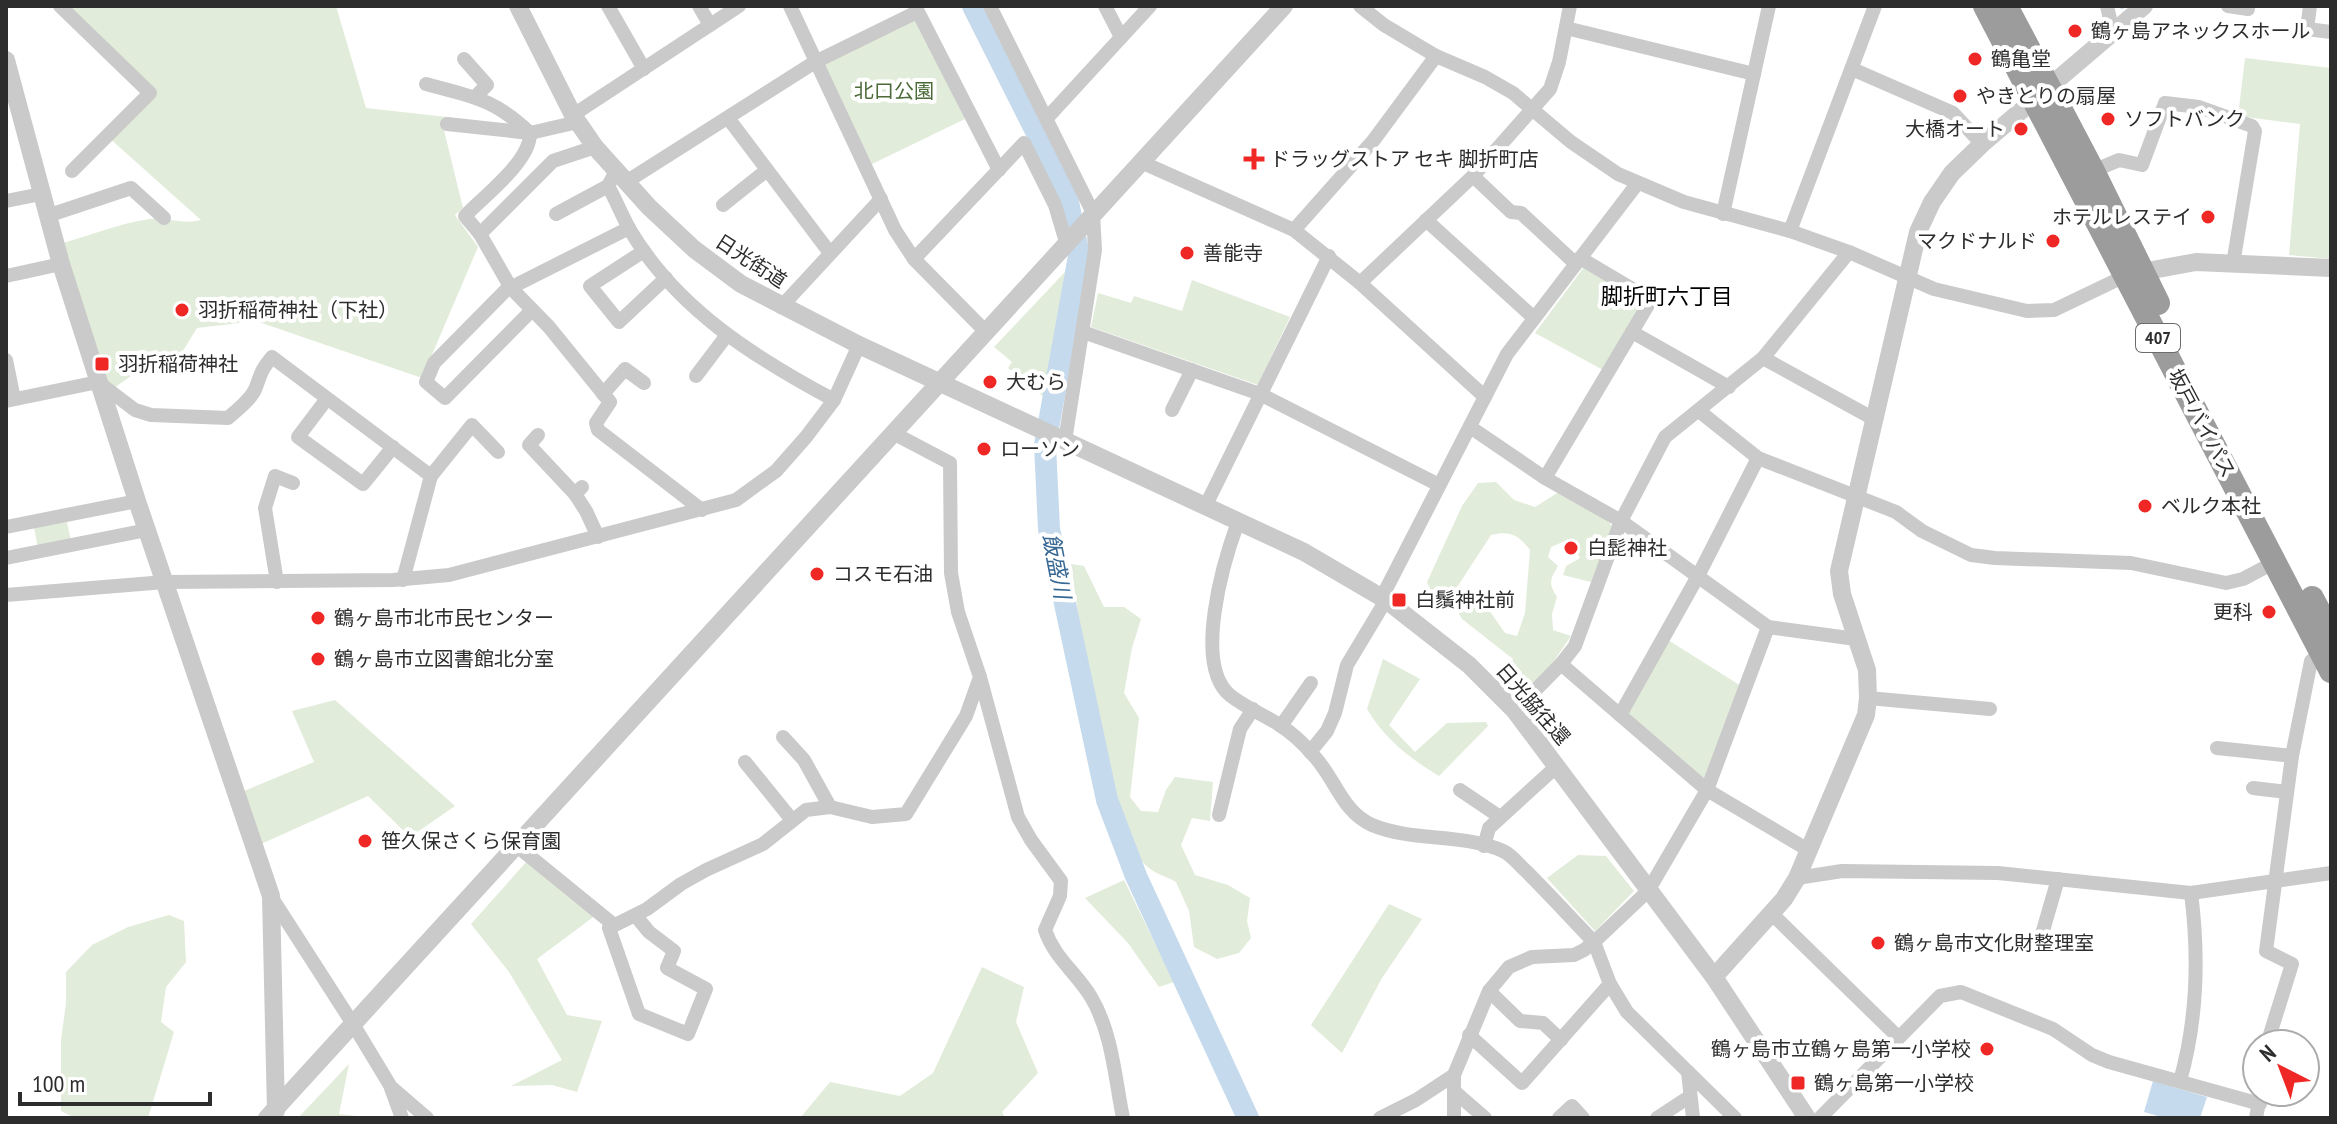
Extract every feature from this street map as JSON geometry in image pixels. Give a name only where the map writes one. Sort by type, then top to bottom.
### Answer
[{"type":"highway","name":"坂戸バイパス","points":[[1985,6],[2093,171],[2133,274],[2275,562],[2328,653]]},
{"type":"highway","name":"坂戸バイパス","points":[[2006,6],[2041,93],[2328,653]]},
{"type":"street","points":[[60,6],[150,93],[72,171]]},
{"type":"street","name":"日光街道","points":[[518,6],[576,118],[617,180],[694,249],[741,284],[781,307],[1062,439]]},
{"type":"street","points":[[608,6],[644,69]]},
{"type":"street","points":[[699,6],[710,25]]},
{"type":"street","points":[[447,124],[530,133],[576,118],[739,6]]},
{"type":"street","points":[[790,6],[895,230],[914,259],[985,331]]},
{"type":"street","points":[[990,6],[1093,213],[1095,250],[1062,439]]},
{"type":"street","points":[[1105,6],[1121,37]]},
{"type":"street","points":[[1047,118],[1150,6]]},
{"type":"street","points":[[273,1114],[1284,6]]},
{"type":"street","points":[[1360,6],[1384,25],[1436,56],[1513,93],[1571,142],[1637,184],[1723,214],[1790,231],[1849,252],[1934,289],[2027,311],[2041,311],[2054,310],[2133,274],[2196,262],[2331,268]]},
{"type":"street","points":[[1360,283],[1473,176],[1550,89],[1570,6]]},
{"type":"street","points":[[1723,214],[1769,6]]},
{"type":"street","points":[[1790,231],[1875,6]]},
{"type":"street","points":[[2107,6],[2113,32]]},
{"type":"street","points":[[2228,6],[2248,9]]},
{"type":"street","points":[[2310,6],[2307,29],[2331,32]]},
{"type":"street","points":[[556,214],[728,118],[815,62],[916,9],[999,170]]},
{"type":"street","points":[[1714,977],[1772,914],[1797,878],[1866,715],[1867,670],[1842,594],[1839,571],[1918,232],[1932,202],[1952,173],[2137,9]]},
{"type":"street","points":[[1566,28],[1754,74]]},
{"type":"street","points":[[1294,230],[1373,141],[1436,56]]},
{"type":"street","points":[[464,59],[487,85],[475,97]]},
{"type":"street","points":[[6,60],[47,216],[98,382],[271,896],[391,1087],[402,1118]]},
{"type":"street","points":[[1852,69],[1953,113],[1982,144]]},
{"type":"street","points":[[426,84],[499,107],[530,133]]},
{"type":"street","points":[[2093,171],[2119,160],[2142,165],[2165,103],[2199,107],[2252,126],[2255,131],[2233,264]]},
{"type":"street","points":[[728,118],[830,253]]},
{"type":"street","points":[[530,133],[530,142],[523,157],[465,216],[480,234],[511,288],[549,327],[610,402],[596,423],[598,430],[702,510]]},
{"type":"street","points":[[914,259],[1024,143],[1055,205],[1066,242]]},
{"type":"street","points":[[480,234],[553,161],[595,147]]},
{"type":"street","points":[[1141,162],[1294,230],[1360,283],[1485,397]]},
{"type":"street","points":[[723,205],[767,170]]},
{"type":"street","points":[[1473,176],[1511,212],[1521,213],[1578,261],[1651,300],[1545,478]]},
{"type":"street","points":[[617,180],[629,228],[666,278],[727,335],[757,357],[834,400]]},
{"type":"street","points":[[1310,752],[1327,731],[1335,713],[1347,665],[1384,599],[1507,354],[1637,184]]},
{"type":"street","points":[[47,216],[131,188],[164,218]]},
{"type":"street","points":[[6,201],[41,194]]},
{"type":"street","points":[[781,307],[881,199]]},
{"type":"street","points":[[1426,220],[1534,318]]},
{"type":"street","points":[[532,310],[445,398],[426,382],[434,363],[511,288],[629,228]]},
{"type":"street","points":[[644,251],[590,286],[619,322],[666,278]]},
{"type":"street","points":[[1515,711],[1575,646],[1621,521],[1665,437],[1763,358],[1849,252]]},
{"type":"street","points":[[1206,505],[1329,256]]},
{"type":"street","points":[[6,276],[61,264]]},
{"type":"street","points":[[1083,332],[1260,394],[1439,485]]},
{"type":"street","points":[[1632,332],[1729,387]]},
{"type":"street","points":[[696,376],[727,335]]},
{"type":"street","points":[[6,595],[165,582],[403,580],[449,575],[702,510],[736,500],[759,485],[806,437],[834,400],[859,345]]},
{"type":"street","points":[[6,360],[10,400],[98,382],[135,410],[151,415],[228,418],[252,395],[257,377],[272,357],[431,476]]},
{"type":"street","points":[[1763,358],[1874,419]]},
{"type":"street","points":[[603,394],[625,369],[644,383]]},
{"type":"street","points":[[1172,410],[1192,370]]},
{"type":"street","points":[[326,400],[298,437],[363,484],[393,447]]},
{"type":"street","points":[[1699,411],[1758,458],[1896,512],[1922,531],[1971,555],[2131,563],[2226,583],[2243,579],[2275,562]]},
{"type":"street","points":[[403,580],[431,476],[472,425],[498,452]]},
{"type":"street","points":[[1470,427],[1545,478],[1621,521],[1768,627],[1856,639]]},
{"type":"street","points":[[893,433],[950,463],[951,573],[958,612],[980,677],[1018,817],[1061,881],[1060,896],[1045,930],[1051,948],[1091,997],[1107,1038],[1123,1118]]},
{"type":"street","points":[[538,435],[529,445],[578,491],[598,537]]},
{"type":"street","name":"日光脇往還","points":[[1062,439],[1304,552],[1384,599],[1469,665],[1515,711],[1557,766],[1714,977],[1807,1118]]},
{"type":"street","points":[[1620,715],[1698,576],[1758,458]]},
{"type":"street","points":[[277,582],[265,508],[275,476],[293,483]]},
{"type":"street","points":[[6,527],[137,501]]},
{"type":"street","points":[[1238,522],[1224,561],[1215,606],[1214,669],[1222,688],[1281,726],[1310,752],[1360,818],[1374,826],[1506,852],[1594,942],[1610,984],[1627,1012],[1735,1118]]},
{"type":"street","points":[[6,558],[147,530]]},
{"type":"street","points":[[1454,1118],[1454,1075],[1489,991],[1509,967],[1532,957],[1574,955],[1594,942],[1648,891],[1707,790],[1768,627]]},
{"type":"street","points":[[2272,1028],[2292,964],[2266,951],[2292,756],[2311,661],[2328,653]]},
{"type":"street","points":[[1561,664],[1707,790],[1810,851]]},
{"type":"street","points":[[635,915],[649,932],[674,951],[667,968],[706,989],[688,1034],[639,1014],[609,928],[693,877],[763,844],[806,810],[830,807],[872,817],[906,814],[966,716],[980,677]]},
{"type":"street","points":[[1281,726],[1311,683]]},
{"type":"street","points":[[1868,698],[1990,709]]},
{"type":"street","points":[[1219,815],[1240,729],[1253,709]]},
{"type":"street","points":[[783,737],[804,760],[830,807]]},
{"type":"street","points":[[2217,748],[2292,756]]},
{"type":"street","points":[[745,762],[792,820]]},
{"type":"street","points":[[1484,846],[1489,828],[1557,766]]},
{"type":"street","points":[[2253,788],[2287,792]]},
{"type":"street","points":[[1460,790],[1500,817]]},
{"type":"street","points":[[517,846],[614,925]]},
{"type":"street","points":[[1797,878],[1842,871],[1998,873],[2191,893],[2331,873]]},
{"type":"street","points":[[2040,941],[2058,879]]},
{"type":"street","points":[[2180,1081],[2190,1044],[2195,961],[2196,935],[2191,893]]},
{"type":"street","points":[[271,896],[273,1114]]},
{"type":"street","points":[[1772,914],[1898,1037]]},
{"type":"street","points":[[1469,1035],[1522,1083],[1610,984]]},
{"type":"street","points":[[1489,991],[1520,1021],[1543,1023],[1561,1040]]},
{"type":"street","points":[[1820,1118],[1940,996],[1961,992],[2053,1029],[2100,1059],[2241,1100]]},
{"type":"street","points":[[1688,1072],[1693,1118]]},
{"type":"street","points":[[1380,1118],[1416,1100],[1454,1075]]},
{"type":"street","points":[[391,1087],[427,1118]]},
{"type":"street","points":[[1455,1092],[1485,1118]]},
{"type":"street","points":[[1657,1118],[1689,1097]]},
{"type":"street","points":[[1559,1118],[1572,1106],[1583,1118]]},
{"type":"green space","points":[[60,6],[336,6],[366,108],[447,117],[444,130],[463,208],[455,215],[478,247],[422,378],[256,321],[197,328],[181,354],[138,371],[114,388],[104,379],[63,243],[150,219],[201,220],[107,136],[150,93]]},
{"type":"green space","name":"北口公園","points":[[915,18],[965,119],[872,164],[822,64]]},
{"type":"green space","points":[[2245,58],[2331,68],[2331,259],[2289,255],[2300,124],[2238,116]]},
{"type":"green space","points":[[1584,267],[1642,301],[1603,370],[1535,333]]},
{"type":"green space","points":[[1065,272],[1045,398],[1008,368],[1012,362],[994,347]]},
{"type":"green space","points":[[1192,280],[1290,317],[1258,385],[1091,327],[1098,293],[1131,303],[1134,296],[1182,311]]},
{"type":"green space","points":[[1496,482],[1514,500],[1535,507],[1559,492],[1604,517],[1613,527],[1591,582],[1563,575],[1566,566],[1580,558],[1570,539],[1551,547],[1548,557],[1558,566],[1551,582],[1557,597],[1552,614],[1553,630],[1571,636],[1543,677],[1523,687],[1508,678],[1513,659],[1462,619],[1456,608],[1471,603],[1479,596],[1505,633],[1517,636],[1525,613],[1530,550],[1526,545],[1509,534],[1491,535],[1448,601],[1433,595],[1427,582],[1462,506],[1478,483]]},
{"type":"green space","points":[[67,522],[71,541],[38,548],[34,528]]},
{"type":"green space","points":[[1071,564],[1084,566],[1104,607],[1124,607],[1141,619],[1124,693],[1139,718],[1130,797],[1141,811],[1158,812],[1166,790],[1175,777],[1213,782],[1210,821],[1192,818],[1181,845],[1195,875],[1228,885],[1250,898],[1247,921],[1251,938],[1239,953],[1217,959],[1194,947],[1189,911],[1176,882],[1149,868],[1133,847],[1118,814],[1096,726]]},
{"type":"green space","points":[[1668,640],[1741,686],[1707,777],[1700,779],[1625,715]]},
{"type":"green space","points":[[1383,659],[1420,679],[1389,725],[1415,752],[1447,723],[1486,722],[1488,726],[1439,776],[1398,747],[1367,709]]},
{"type":"green space","points":[[335,700],[455,806],[410,837],[368,796],[261,844],[244,791],[314,762],[292,711]]},
{"type":"green space","points":[[1578,855],[1606,856],[1634,891],[1595,931],[1547,878]]},
{"type":"green space","points":[[527,861],[596,915],[537,959],[567,1015],[602,1021],[577,1092],[552,1085],[511,1086],[562,1060],[509,972],[471,924]]},
{"type":"green space","points":[[1124,880],[1174,982],[1159,987],[1128,943],[1085,898]]},
{"type":"green space","points":[[1389,904],[1422,919],[1382,978],[1342,1053],[1311,1025]]},
{"type":"green space","points":[[169,915],[184,921],[186,962],[166,987],[161,1022],[174,1032],[148,1118],[75,1118],[61,1111],[61,1040],[66,972],[92,945],[128,927]]},
{"type":"green space","points":[[982,967],[1024,987],[1016,1022],[1038,1073],[1002,1112],[1005,1118],[800,1118],[830,1082],[900,1096],[933,1073]]},
{"type":"green space","points":[[349,1064],[339,1114],[373,1118],[298,1118]]},
{"type":"water","points":[[2153,1081],[2207,1097],[2200,1118],[2165,1118],[2144,1112]]},
{"type":"waterway","name":"飯盛川","points":[[973,6],[1052,163],[1068,202],[1079,256],[1045,445],[1049,529],[1107,800],[1136,876],[1248,1118]]},
{"type":"place","name":"鶴ヶ島アネックスホール","points":[[2075,31]]},
{"type":"place","name":"鶴亀堂","points":[[1975,59]]},
{"type":"place","name":"やきとりの扇屋","points":[[1960,96]]},
{"type":"place","name":"ソフトバンク","points":[[2108,119]]},
{"type":"place","name":"大橋オート","points":[[2021,129]]},
{"type":"place","name":"ドラッグストア セキ 脚折町店","points":[[1254,159]]},
{"type":"place","name":"ホテルレステイ","points":[[2208,217]]},
{"type":"place","name":"マクドナルド","points":[[2053,241]]},
{"type":"place","name":"善能寺","points":[[1187,253]]},
{"type":"place","name":"羽折稲荷神社（下社）","points":[[182,310]]},
{"type":"place","name":"羽折稲荷神社","points":[[102,364]]},
{"type":"place","name":"大むら","points":[[990,382]]},
{"type":"place","name":"ローソン","points":[[984,449]]},
{"type":"place","name":"ベルク本社","points":[[2145,506]]},
{"type":"place","name":"白髭神社","points":[[1571,548]]},
{"type":"place","name":"コスモ石油","points":[[817,574]]},
{"type":"place","name":"白鬚神社前","points":[[1399,600]]},
{"type":"place","name":"更科","points":[[2269,612]]},
{"type":"place","name":"鶴ヶ島市北市民センター","points":[[318,618]]},
{"type":"place","name":"鶴ヶ島市立図書館北分室","points":[[318,659]]},
{"type":"place","name":"笹久保さくら保育園","points":[[365,841]]},
{"type":"place","name":"鶴ヶ島市文化財整理室","points":[[1878,943]]},
{"type":"place","name":"鶴ヶ島市立鶴ヶ島第一小学校","points":[[1987,1049]]},
{"type":"place","name":"鶴ヶ島第一小学校","points":[[1798,1083]]},
{"type":"district","name":"脚折町六丁目","points":[[1667,296]]}]
